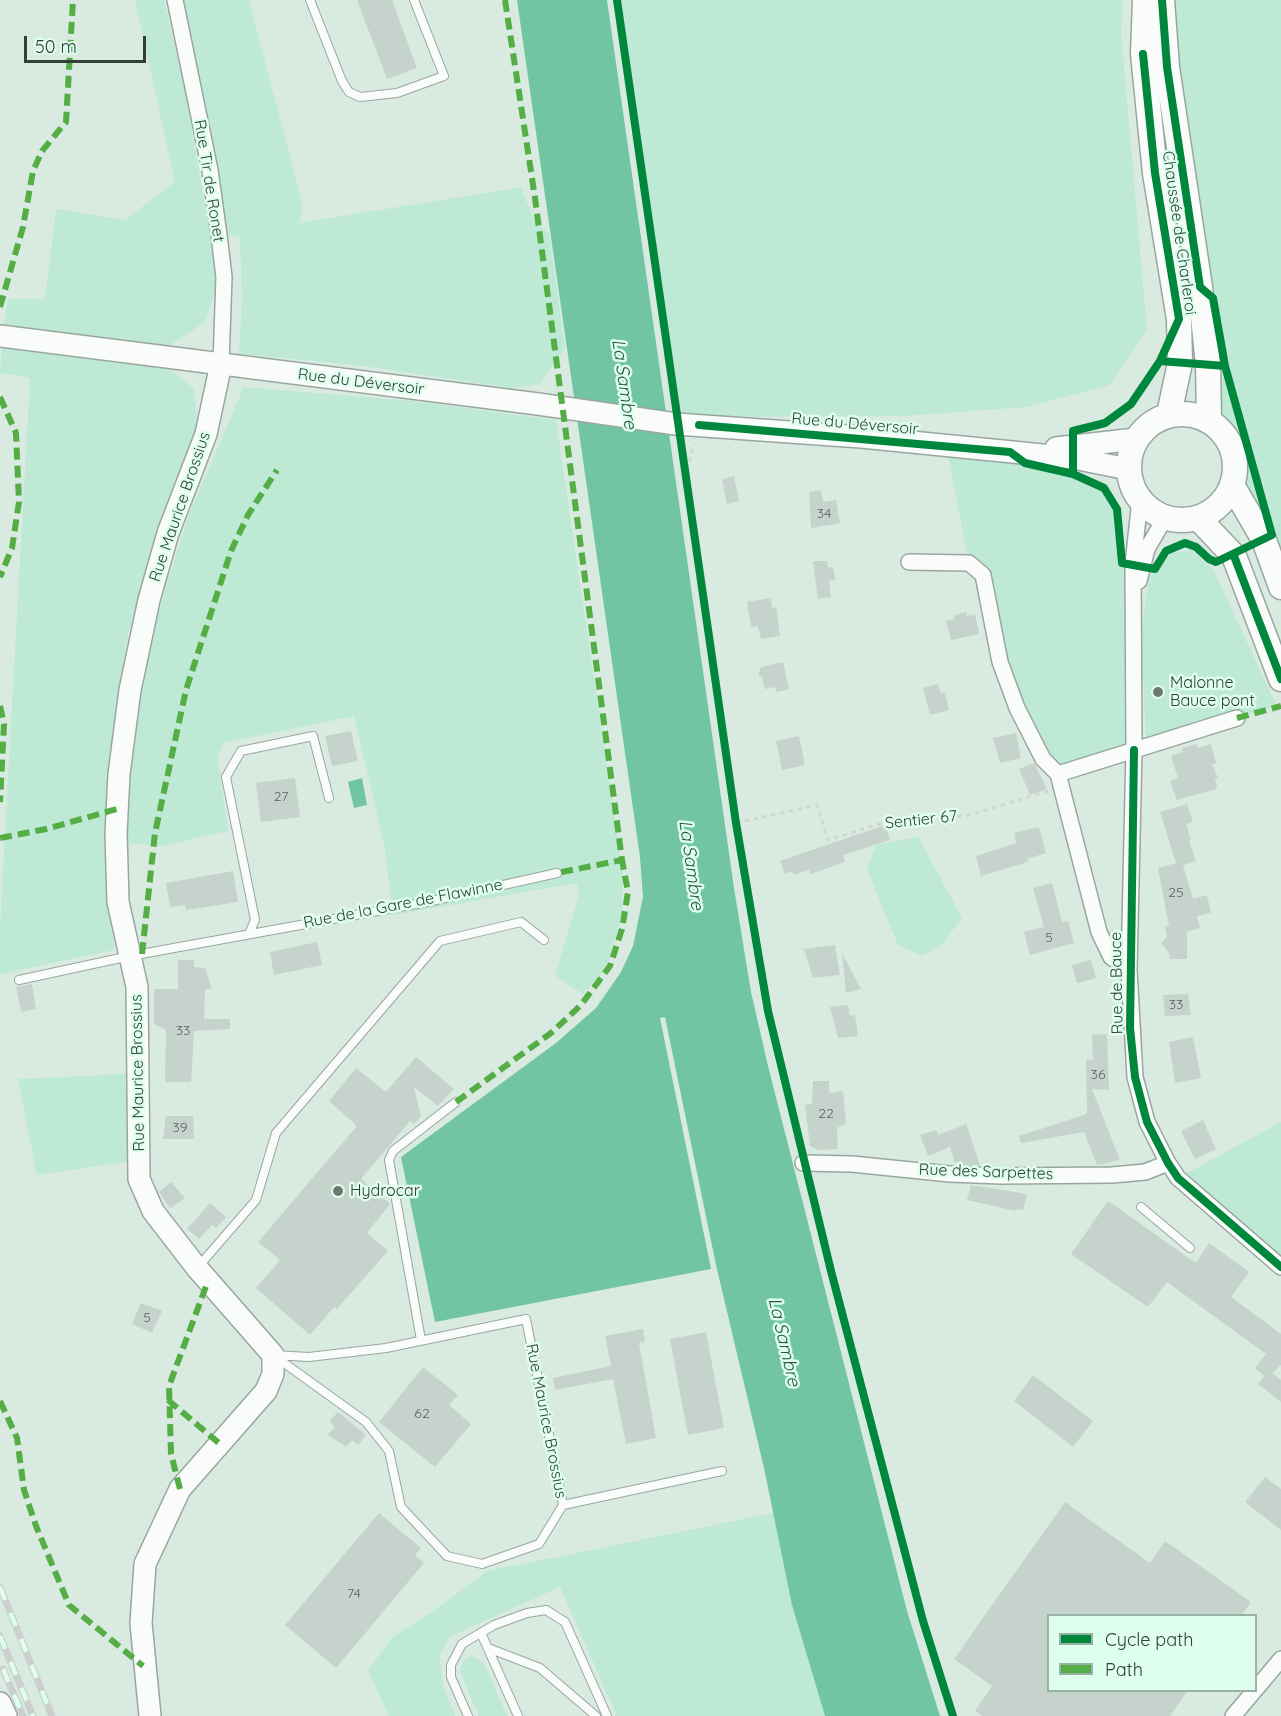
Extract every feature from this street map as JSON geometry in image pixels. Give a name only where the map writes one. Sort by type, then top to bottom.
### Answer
[{"type":"main road","name":"Chaussée de Charleroi","points":[[1145,0],[1143,54],[1155,172],[1179,319],[1180,363],[1169,414]]},
{"type":"main road","name":"Chaussée de Charleroi","points":[[1162,0],[1167,67],[1200,287],[1208,365],[1209,420]]},
{"type":"main road","points":[[1169,414],[1190,414],[1209,420],[1222,431],[1232,449],[1235,465],[1232,485],[1219,506],[1198,518],[1182,520],[1165,518],[1140,500],[1134,491],[1128,470],[1136,439],[1156,420],[1169,414]]},
{"type":"main road","points":[[1232,485],[1264,540],[1281,586]]},
{"type":"main road","points":[[1198,518],[1233,556],[1281,679]]},
{"type":"street","name":"Rue Tir de Ronet","points":[[175,0],[210,170],[219,235],[224,277],[221,364]]},
{"type":"street","name":"Rue du Déversoir","points":[[3,336],[538,404],[676,424],[1073,458],[1128,470]]},
{"type":"street","name":"Rue Maurice Brossius","points":[[221,364],[206,434],[168,532],[130,690],[119,774],[116,833],[118,902],[137,987],[139,1179],[153,1211],[197,1268],[273,1355]]},
{"type":"street","name":"Rue du Déversoir","points":[[1010,452],[1136,439]]},
{"type":"street","name":"Rue de Bauce","points":[[1140,500],[1133,564],[1134,750],[1129,970],[1135,1077],[1147,1122],[1178,1178],[1281,1267]]},
{"type":"street","name":"Rue de Bauce","points":[[1134,601],[1147,549],[1165,518]]},
{"type":"street","points":[[909,562],[969,563],[983,576],[1000,662],[1017,708],[1043,759],[1059,780],[1099,932],[1112,957],[1129,970]]},
{"type":"street","points":[[1059,780],[1134,750],[1237,718]]},
{"type":"street","name":"Rue des Sarpettes","points":[[803,1163],[852,1164],[950,1174],[1012,1176],[1112,1175],[1145,1172],[1168,1163]]},
{"type":"street","points":[[150,1716],[141,1623],[145,1564],[180,1489],[266,1391],[273,1374],[273,1355]]},
{"type":"street","points":[[1257,1688],[1281,1659]]},
{"type":"street","points":[[1233,1716],[1253,1692]]},
{"type":"street","points":[[0,1703],[6,1716]]},
{"type":"lane","points":[[310,0],[342,81],[349,92],[360,97],[397,93],[444,76],[414,0]]},
{"type":"lane","points":[[249,934],[255,920],[226,777],[241,751],[313,736],[329,798]]},
{"type":"lane","name":"Rue de la Gare de Flawinne","points":[[20,980],[130,956],[427,902],[557,873]]},
{"type":"lane","points":[[197,1268],[256,1200],[276,1133],[440,941],[521,922],[544,940]]},
{"type":"lane","points":[[421,1341],[389,1160],[393,1151],[456,1101]]},
{"type":"lane","points":[[1141,1207],[1190,1248]]},
{"type":"lane","name":"Rue Maurice Brossius","points":[[526,1319],[563,1505],[539,1544],[482,1564],[447,1556],[401,1507],[389,1451],[366,1422],[273,1355],[309,1357],[386,1348],[526,1319]]},
{"type":"lane","points":[[563,1505],[722,1471]]},
{"type":"lane","points":[[468,1716],[451,1677],[451,1665],[462,1644],[526,1613],[546,1610],[565,1622],[607,1716]]},
{"type":"lane","points":[[482,1633],[518,1716]]},
{"type":"lane","points":[[488,1648],[540,1668],[596,1716]]},
{"type":"path","points":[[685,479],[699,425]]},
{"type":"path","points":[[682,456],[685,479]]},
{"type":"shaded area","points":[[135,0],[164,0],[185,90],[218,282],[205,322],[166,348],[4,327],[8,299],[45,299],[56,209],[125,220],[175,182]]},
{"type":"shaded area","points":[[175,0],[249,0],[302,203],[300,223],[521,187],[536,225],[549,233],[565,348],[540,384],[512,388],[356,365],[239,354],[242,298],[240,237],[219,235]]},
{"type":"shaded area","points":[[613,0],[1123,0],[1121,32],[1147,330],[1110,385],[1026,407],[905,416],[676,417]]},
{"type":"shaded area","points":[[1162,0],[1281,0],[1281,554],[1275,532],[1232,485],[1235,465],[1232,449],[1222,431],[1209,420]]},
{"type":"shaded area","points":[[2,346],[164,365],[194,389],[198,429],[128,633],[108,769],[104,832],[114,950],[0,974],[0,926],[30,378],[0,373]]},
{"type":"shaded area","points":[[244,387],[410,401],[556,420],[623,876],[622,914],[607,966],[583,994],[555,976],[579,895],[577,883],[393,915],[384,843],[354,716],[223,743],[218,758],[228,831],[161,846],[127,843],[132,729],[154,626],[189,515]]},
{"type":"shaded area","points":[[948,455],[1025,463],[1073,474],[1104,488],[1112,498],[1119,519],[1122,563],[1133,564],[1134,750],[1058,774],[1017,708],[988,600],[969,563]]},
{"type":"shaded area","points":[[1191,550],[1213,569],[1277,707],[1146,739],[1141,633],[1149,578],[1170,553]]},
{"type":"shaded area","points":[[918,837],[962,918],[944,942],[923,956],[898,945],[867,869],[876,845]]},
{"type":"shaded area","points":[[129,1074],[132,1161],[37,1175],[18,1079]]},
{"type":"shaded area","points":[[1281,1122],[1281,1267],[1178,1178]]},
{"type":"shaded area","points":[[774,1513],[792,1605],[825,1716],[617,1716],[560,1587],[451,1636],[439,1655],[444,1689],[455,1716],[389,1716],[368,1670],[394,1636],[432,1612],[487,1571]]},
{"type":"shaded area","points":[[471,1656],[484,1663],[507,1716],[479,1716],[460,1672],[463,1661]]},
{"type":"water","name":"La Sambre","points":[[517,0],[607,0],[734,888],[751,992],[907,1611],[940,1716],[825,1716],[792,1605],[764,1468],[716,1265],[665,1017],[660,1018],[711,1269],[435,1322],[401,1157],[556,1043],[596,1008],[621,972],[633,946],[643,897],[640,857]]},
{"type":"water","points":[[362,778],[367,805],[354,808],[348,782]]},
{"type":"building","points":[[357,0],[392,0],[417,68],[387,79]]},
{"type":"building","points":[[734,476],[739,501],[727,504],[722,479]]},
{"type":"building","points":[[821,490],[823,502],[836,500],[840,523],[811,528],[809,492]]},
{"type":"building","points":[[813,561],[827,561],[828,568],[833,567],[835,580],[829,581],[831,597],[818,599]]},
{"type":"building","points":[[771,598],[772,608],[776,607],[780,636],[761,639],[758,626],[751,627],[747,602]]},
{"type":"building","points":[[966,612],[967,616],[975,614],[979,634],[951,640],[946,621],[954,619],[954,615]]},
{"type":"building","points":[[783,662],[789,689],[777,692],[775,687],[765,689],[762,677],[758,675],[761,667]]},
{"type":"building","points":[[938,684],[941,693],[945,693],[949,710],[930,715],[923,688]]},
{"type":"building","points":[[351,731],[358,761],[332,766],[325,736]]},
{"type":"building","points":[[1016,733],[1021,758],[1000,763],[993,738]]},
{"type":"building","points":[[799,736],[805,765],[782,770],[776,741]]},
{"type":"building","points":[[1197,744],[1198,748],[1211,744],[1216,763],[1212,764],[1218,778],[1215,779],[1216,789],[1177,800],[1170,781],[1178,778],[1171,756],[1183,752],[1182,748]]},
{"type":"building","points":[[1034,763],[1047,789],[1030,795],[1019,769]]},
{"type":"building","points":[[295,778],[300,817],[261,822],[256,783]]},
{"type":"building","points":[[1187,804],[1193,822],[1186,824],[1196,861],[1183,865],[1193,899],[1207,895],[1211,913],[1197,916],[1200,928],[1187,932],[1187,959],[1170,959],[1169,953],[1161,943],[1167,937],[1165,927],[1169,926],[1158,868],[1176,863],[1160,812]]},
{"type":"building","points":[[885,825],[890,840],[843,855],[845,862],[811,874],[809,870],[794,875],[792,871],[785,874],[780,861]]},
{"type":"building","points":[[1039,827],[1046,853],[1027,859],[1028,862],[981,876],[976,856],[1016,843],[1014,833]]},
{"type":"building","points":[[233,871],[238,902],[186,910],[185,905],[170,907],[166,883]]},
{"type":"building","points":[[1052,883],[1062,922],[1068,921],[1074,943],[1030,955],[1024,932],[1044,927],[1033,888]]},
{"type":"building","points":[[317,942],[322,965],[274,975],[270,952]]},
{"type":"building","points":[[835,945],[840,975],[813,978],[804,949]]},
{"type":"building","points":[[842,953],[861,989],[846,993]]},
{"type":"building","points":[[178,960],[194,960],[194,967],[205,968],[212,989],[205,989],[204,1019],[230,1019],[230,1029],[194,1031],[191,1082],[165,1082],[166,1030],[154,1024],[154,989],[178,989]]},
{"type":"building","points":[[1091,960],[1096,978],[1077,983],[1072,965]]},
{"type":"building","points":[[32,984],[36,1009],[21,1012],[16,987]]},
{"type":"building","points":[[1188,994],[1191,1015],[1165,1016],[1163,995]]},
{"type":"building","points":[[848,1005],[850,1016],[855,1015],[858,1036],[838,1038],[830,1007]]},
{"type":"building","points":[[1107,1034],[1109,1090],[1092,1089],[1120,1160],[1097,1165],[1084,1132],[1021,1143],[1019,1136],[1087,1114],[1086,1059],[1093,1060],[1092,1035]]},
{"type":"building","points":[[1193,1037],[1201,1078],[1175,1083],[1169,1042]]},
{"type":"building","name":"Hydrocar","points":[[416,1057],[454,1089],[438,1106],[414,1087],[421,1116],[414,1124],[410,1121],[361,1179],[390,1204],[367,1233],[388,1251],[337,1309],[334,1307],[310,1335],[256,1288],[280,1260],[258,1242],[357,1126],[329,1101],[356,1068],[386,1092]]},
{"type":"building","points":[[813,1081],[829,1081],[829,1093],[843,1091],[846,1123],[837,1128],[838,1149],[818,1150],[810,1146],[805,1105],[812,1104]]},
{"type":"building","points":[[166,1116],[193,1116],[194,1139],[163,1139]]},
{"type":"building","points":[[1203,1120],[1216,1149],[1195,1159],[1181,1131]]},
{"type":"building","points":[[966,1124],[980,1165],[962,1165],[961,1161],[955,1163],[950,1147],[928,1156],[920,1135],[936,1130],[938,1135]]},
{"type":"building","points":[[171,1182],[185,1198],[170,1208],[159,1192]]},
{"type":"building","points":[[971,1185],[1027,1194],[1023,1210],[1016,1209],[1015,1211],[967,1200]]},
{"type":"building","points":[[1108,1201],[1196,1263],[1209,1243],[1249,1272],[1231,1297],[1281,1334],[1281,1365],[1272,1373],[1281,1380],[1281,1402],[1258,1384],[1264,1376],[1255,1368],[1266,1354],[1167,1282],[1148,1307],[1071,1254]]},
{"type":"building","points":[[210,1203],[226,1217],[216,1228],[212,1225],[199,1239],[187,1229]]},
{"type":"building","points":[[141,1303],[162,1311],[152,1333],[132,1324]]},
{"type":"building","points":[[643,1329],[645,1341],[639,1343],[656,1438],[626,1444],[613,1379],[555,1390],[553,1378],[611,1366],[605,1336]]},
{"type":"building","points":[[706,1332],[724,1428],[688,1435],[670,1339]]},
{"type":"building","points":[[423,1367],[458,1395],[449,1405],[471,1424],[435,1467],[379,1422]]},
{"type":"building","points":[[1033,1375],[1093,1421],[1073,1447],[1014,1401]]},
{"type":"building","points":[[338,1412],[366,1435],[358,1445],[352,1440],[346,1447],[328,1435],[335,1427],[329,1421]]},
{"type":"building","points":[[1265,1477],[1281,1489],[1281,1530],[1245,1502]]},
{"type":"building","points":[[1065,1502],[1150,1563],[1165,1541],[1251,1602],[1242,1614],[1047,1614],[1047,1692],[1187,1692],[1170,1716],[982,1716],[975,1711],[992,1686],[954,1659]]},
{"type":"building","points":[[379,1513],[421,1548],[415,1555],[424,1563],[336,1668],[285,1625]]},
{"type":"railway","points":[[0,1587],[52,1716]]},
{"type":"railway","points":[[0,1636],[33,1716]]},
{"type":"railway","points":[[3,1669],[23,1716]]},
{"type":"marked path","points":[[0,307],[23,227],[33,171],[42,151],[66,122],[73,0]]},
{"type":"marked path","points":[[505,0],[535,198],[622,860],[557,873]]},
{"type":"marked path","points":[[0,397],[16,433],[19,502],[12,548],[0,577]]},
{"type":"marked path","points":[[142,954],[155,833],[186,690],[231,551],[248,515],[277,470]]},
{"type":"marked path","points":[[0,706],[4,724],[0,802]]},
{"type":"marked path","points":[[1237,718],[1281,706]]},
{"type":"marked path","points":[[0,838],[46,829],[117,809]]},
{"type":"marked path","points":[[456,1102],[551,1033],[581,1005],[610,966],[622,929],[628,892],[622,860]]},
{"type":"marked path","points":[[180,1489],[171,1454],[169,1386],[208,1281]]},
{"type":"marked path","points":[[168,1400],[220,1444]]},
{"type":"marked path","points":[[0,1401],[17,1438],[24,1490],[36,1526],[69,1605],[143,1666]]},
{"type":"cycle path","points":[[617,0],[736,823],[768,1011],[831,1271],[923,1621],[953,1716]]},
{"type":"cycle path","points":[[1162,0],[1167,67],[1200,287],[1213,298],[1225,366]]},
{"type":"cycle path","points":[[1073,474],[1073,431],[1105,423],[1131,404],[1160,361],[1179,319],[1155,173],[1143,54]]},
{"type":"cycle path","points":[[699,425],[1010,452],[1025,463],[1073,474],[1104,488],[1117,509],[1122,563],[1155,569],[1166,551],[1185,543],[1196,547],[1216,562],[1272,535],[1225,366],[1160,361]]},
{"type":"cycle path","points":[[1234,556],[1281,679]]},
{"type":"cycle path","points":[[1134,750],[1130,1028],[1135,1077],[1147,1122],[1178,1178],[1281,1267]]},
{"type":"place","name":"Malonne Bauce pont","points":[[1158,692]]},
{"type":"place","name":"Hydrocar","points":[[338,1191]]}]
